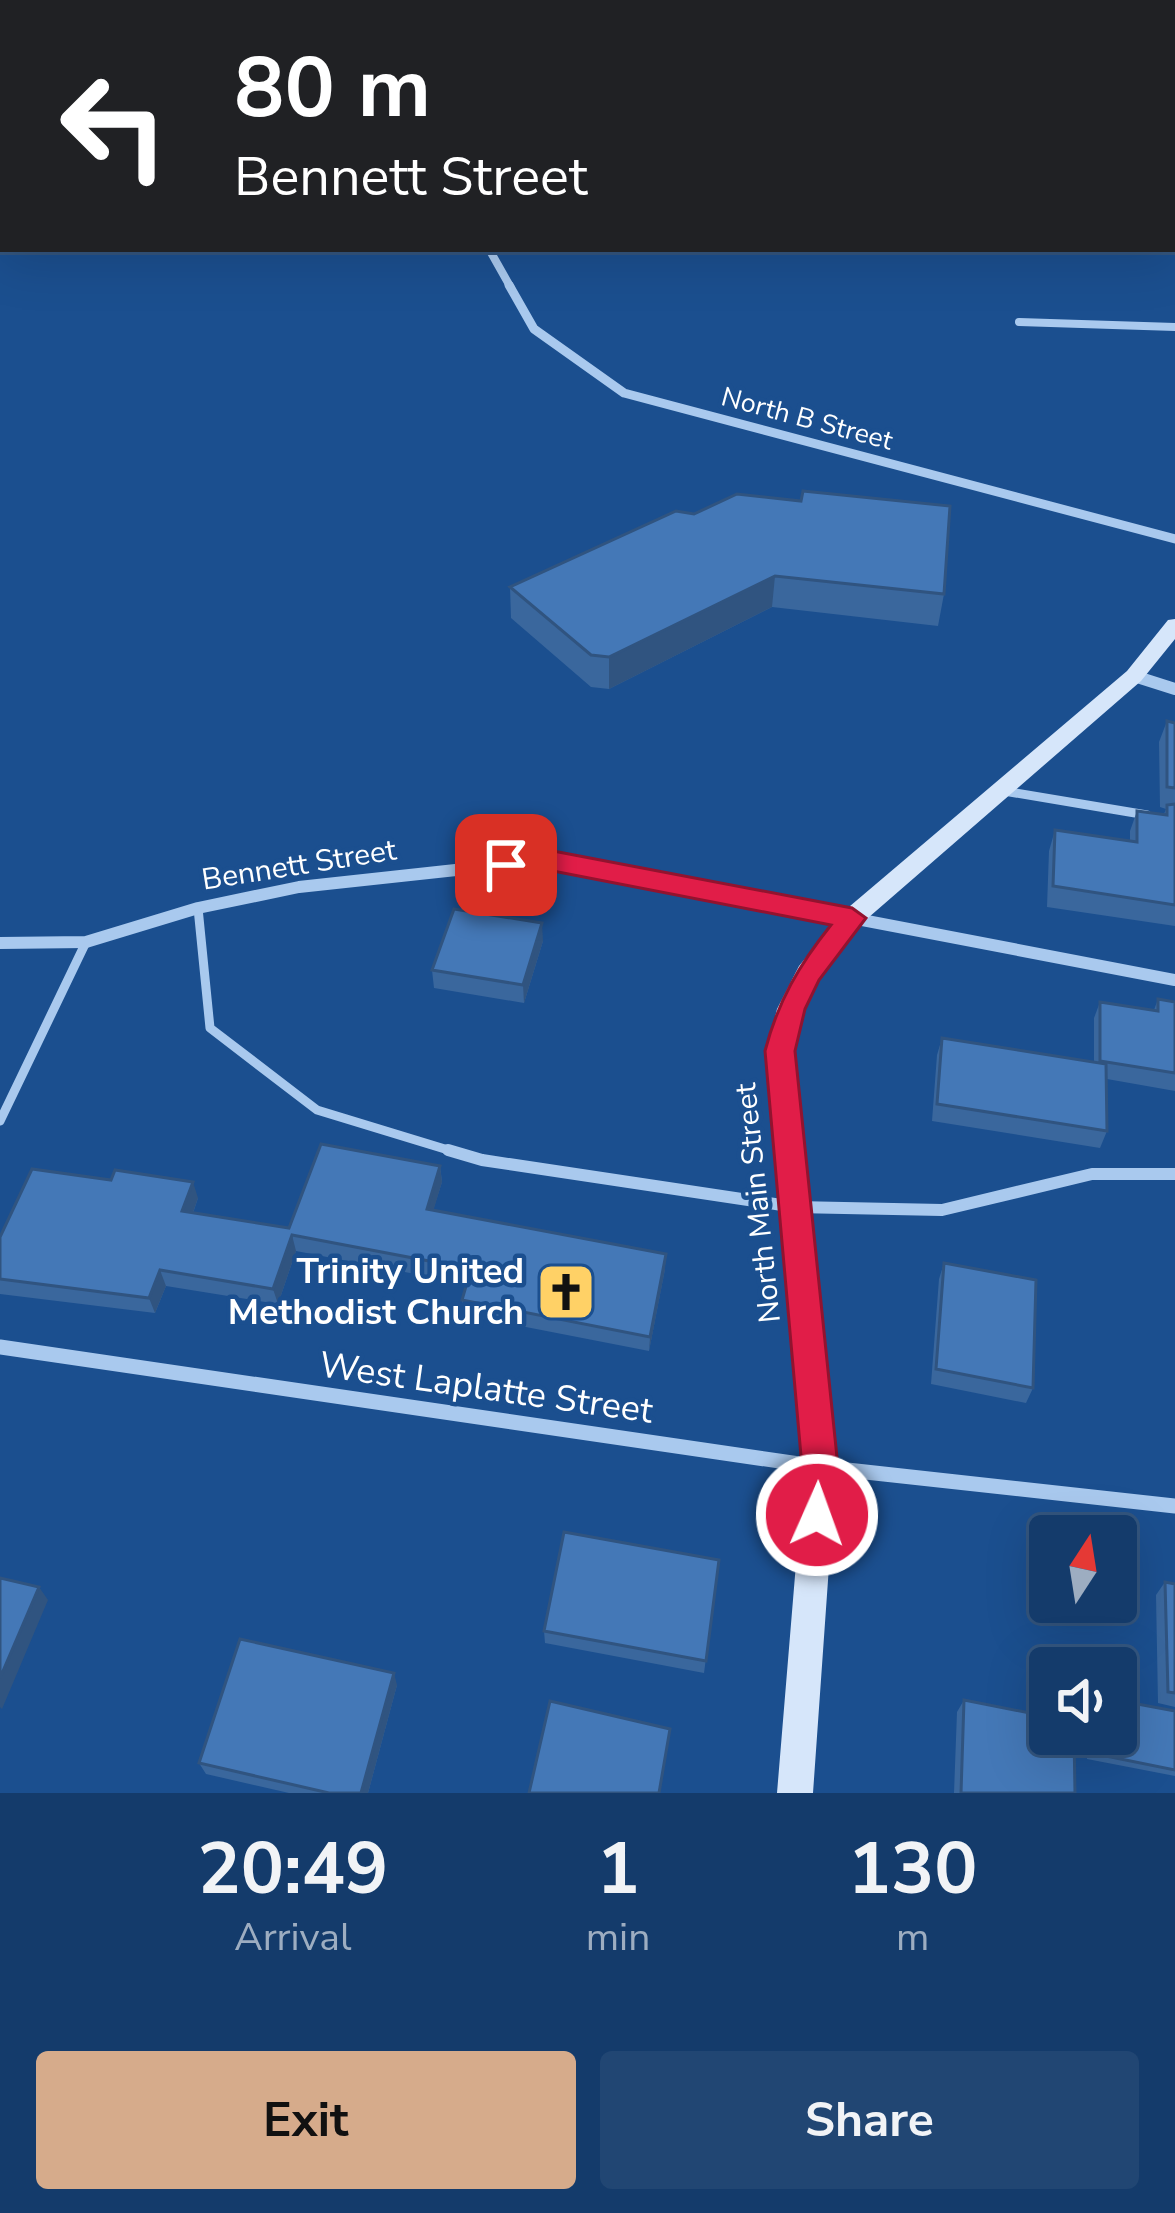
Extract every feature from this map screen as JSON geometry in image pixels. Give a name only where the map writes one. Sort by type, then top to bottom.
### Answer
[{"type":"main road","name":"North Main Street","points":[[795,1793],[820,1467],[780,1051],[790,1009],[808,974],[852,918],[1133,676],[1175,626]]},
{"type":"street","name":"North B Street","points":[[491,252],[534,329],[624,393],[1175,539]]},
{"type":"street","points":[[1133,676],[1175,688]]},
{"type":"street","name":"Bennett Street","points":[[0,943],[86,942],[198,908],[299,886],[548,860],[1175,980]]},
{"type":"street","name":"West Laplatte Street","points":[[0,1347],[820,1467],[1175,1506]]},
{"type":"lane","points":[[1019,322],[1175,327]]},
{"type":"lane","points":[[1004,791],[1154,816]]},
{"type":"lane","points":[[198,908],[210,1028],[317,1110],[482,1160],[795,1207],[942,1210],[1092,1174],[1175,1174]]},
{"type":"lane","points":[[0,1121],[86,942]]},
{"type":"building","points":[[803,491],[950,506],[944,594],[775,576],[609,657],[591,655],[510,587],[676,511],[694,514],[737,494],[801,501]]},
{"type":"building","points":[[1167,721],[1175,723],[1175,788],[1167,787]]},
{"type":"building","points":[[1175,804],[1175,905],[1053,886],[1055,830],[1137,842],[1137,811],[1167,815],[1167,805]]},
{"type":"building","points":[[454,909],[542,923],[523,985],[432,970]]},
{"type":"building","points":[[1158,999],[1175,1002],[1175,1073],[1100,1061],[1100,1002],[1158,1011]]},
{"type":"building","points":[[942,1038],[1106,1064],[1107,1131],[937,1104]]},
{"type":"building","points":[[321,1144],[440,1166],[427,1209],[666,1254],[650,1337],[462,1300],[471,1269],[292,1235],[273,1289],[160,1270],[149,1298],[0,1279],[0,1237],[32,1169],[111,1180],[115,1170],[193,1182],[182,1211],[289,1228]]},
{"type":"building","points":[[944,1263],[1036,1280],[1033,1388],[936,1369]]},
{"type":"building","points":[[564,1532],[719,1560],[706,1661],[544,1631]]},
{"type":"building","points":[[0,1578],[39,1587],[0,1678]]},
{"type":"building","points":[[1165,1582],[1175,1584],[1175,1693],[1168,1692]]},
{"type":"building","points":[[240,1639],[394,1673],[361,1793],[329,1793],[199,1763]]},
{"type":"building","points":[[964,1700],[1029,1713],[1029,1755],[1074,1755],[1075,1793],[961,1793]]},
{"type":"building","points":[[550,1701],[670,1729],[659,1793],[529,1793]]},
{"type":"building","points":[[1137,1704],[1175,1711],[1175,1770],[1101,1755],[1137,1755]]},
{"type":"place","name":"Trinity United Methodist Church","points":[[566,1292]]},
{"type":"route","points":[[506,865],[548,860],[852,918],[808,974],[790,1009],[780,1051],[820,1467],[817,1515]]}]
